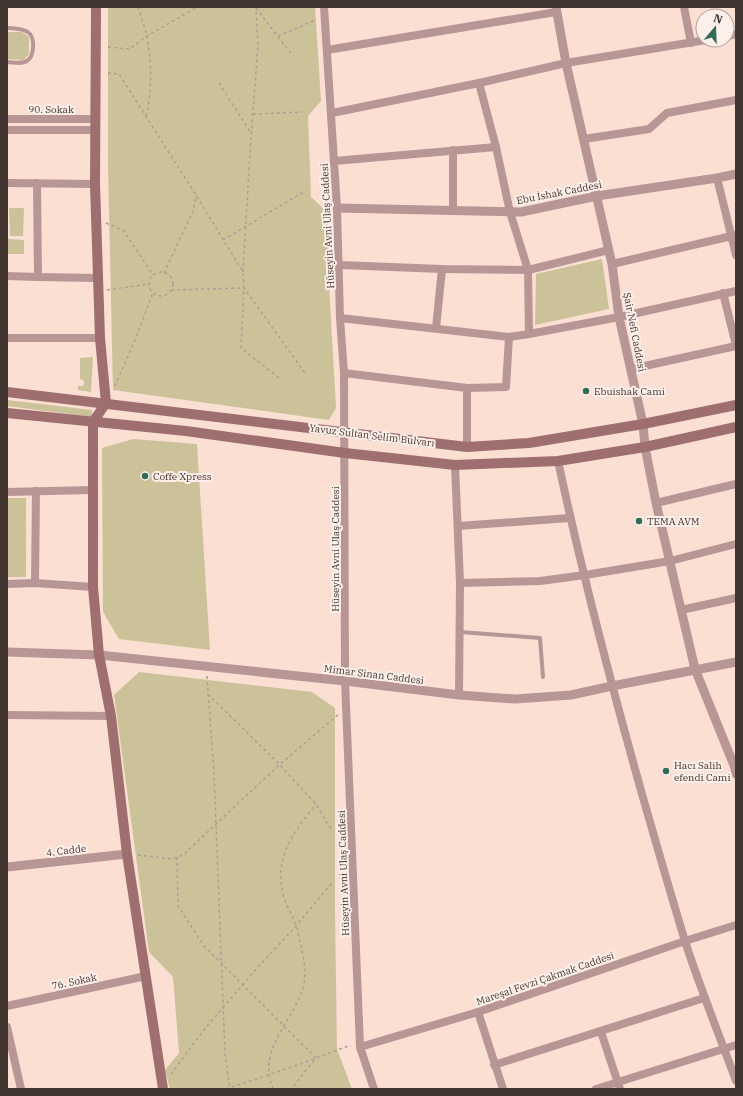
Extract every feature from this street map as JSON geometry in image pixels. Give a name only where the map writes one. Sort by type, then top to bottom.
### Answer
[{"type":"main road","points":[[96,7],[95,184],[100,338],[106,402],[93,422],[93,587],[99,655],[111,716],[127,854],[163,1087]]},
{"type":"main road","name":"Yavuz Sultan Selim Bulvarı","points":[[7,392],[106,402],[467,446],[529,444],[643,424],[736,405]]},
{"type":"main road","name":"Yavuz Sultan Selim Bulvarı","points":[[7,413],[186,431],[345,453],[454,465],[558,461],[645,447],[736,428]]},
{"type":"street","name":"Hüseyin Avni Ulaş Caddesi","points":[[324,7],[332,113],[340,264],[340,318],[344,373],[345,681],[360,1047],[374,1089]]},
{"type":"street","points":[[684,7],[691,43]]},
{"type":"street","points":[[327,50],[556,9]]},
{"type":"street","name":"Şair Nefi Caddesi","points":[[556,9],[566,63],[612,264],[620,317],[643,424],[645,447],[656,503],[681,610],[695,669],[735,768],[736,774]]},
{"type":"street","points":[[332,113],[479,83],[566,63],[695,42]]},
{"type":"street","points":[[479,83],[496,147],[510,212],[528,270],[528,334]]},
{"type":"street","points":[[584,140],[649,129],[667,113],[736,100]]},
{"type":"street","name":"90. Sokak","points":[[7,119],[96,119]]},
{"type":"street","name":"90. Sokak","points":[[7,130],[96,130]]},
{"type":"street","points":[[334,161],[496,147]]},
{"type":"street","points":[[453,150],[453,211]]},
{"type":"street","name":"Ebu İshak Caddesi","points":[[337,208],[521,212],[597,196],[736,174]]},
{"type":"street","points":[[718,178],[733,235],[736,255]]},
{"type":"street","points":[[7,183],[95,184]]},
{"type":"street","points":[[37,183],[38,277]]},
{"type":"street","points":[[612,264],[733,235]]},
{"type":"street","points":[[340,264],[442,269],[528,270],[608,250]]},
{"type":"street","points":[[436,328],[442,269]]},
{"type":"street","points":[[7,276],[98,278]]},
{"type":"street","points":[[340,318],[509,337],[620,317],[736,291]]},
{"type":"street","points":[[631,369],[736,345],[723,293]]},
{"type":"street","points":[[344,373],[467,388],[506,387],[509,337]]},
{"type":"street","points":[[7,338],[100,338]]},
{"type":"street","points":[[467,388],[467,446]]},
{"type":"street","points":[[558,461],[570,518],[612,686],[685,941],[704,998],[725,1048],[736,1081]]},
{"type":"street","points":[[454,465],[460,583],[459,695]]},
{"type":"street","points":[[656,503],[736,484]]},
{"type":"street","points":[[7,492],[92,490]]},
{"type":"street","points":[[35,583],[36,492]]},
{"type":"street","points":[[458,526],[570,518]]},
{"type":"street","points":[[460,583],[540,581],[585,575],[670,561],[736,544]]},
{"type":"street","points":[[7,584],[35,583],[93,587]]},
{"type":"street","points":[[681,610],[736,598]]},
{"type":"street","name":"Mimar Sinan Caddesi","points":[[7,652],[99,655],[515,700],[571,695],[736,662]]},
{"type":"street","points":[[7,715],[51,717],[111,716]]},
{"type":"street","name":"4. Cadde","points":[[7,868],[127,854]]},
{"type":"street","name":"Mareşal Fevzi Çakmak Caddesi","points":[[360,1047],[478,1012],[736,925]]},
{"type":"street","name":"76. Sokak","points":[[7,1006],[146,976]]},
{"type":"street","points":[[494,1065],[704,998]]},
{"type":"street","points":[[478,1012],[503,1089]]},
{"type":"street","points":[[7,1027],[21,1089]]},
{"type":"street","points":[[601,1032],[619,1085]]},
{"type":"street","points":[[596,1089],[619,1085],[736,1045]]},
{"type":"lane","points":[[7,28],[23,29],[27,31],[32,35],[33,44],[32,55],[24,63],[7,62]]},
{"type":"lane","points":[[460,632],[540,638],[543,677]]},
{"type":"path","points":[[138,7],[147,36],[151,77],[150,100],[146,117]]},
{"type":"path","points":[[108,47],[129,49],[147,36],[198,7]]},
{"type":"path","points":[[255,7],[293,56]]},
{"type":"path","points":[[255,7],[258,44],[243,272],[244,288],[241,348],[279,378]]},
{"type":"path","points":[[278,36],[325,17]]},
{"type":"path","points":[[108,73],[119,74],[243,272]]},
{"type":"path","points":[[219,84],[251,133]]},
{"type":"path","points":[[253,114],[302,112]]},
{"type":"path","points":[[224,240],[305,191]]},
{"type":"path","points":[[164,272],[193,211],[196,195]]},
{"type":"path","points":[[97,220],[124,231],[153,275]]},
{"type":"path","points":[[164,272],[170,277],[173,284],[168,294],[160,296],[150,290],[149,284],[153,275],[164,272]]},
{"type":"path","points":[[99,292],[149,284]]},
{"type":"path","points":[[171,290],[244,288]]},
{"type":"path","points":[[244,288],[305,373]]},
{"type":"path","points":[[113,390],[135,340],[153,293]]},
{"type":"path","points":[[206,666],[214,773],[225,1054],[230,1088]]},
{"type":"path","points":[[208,694],[316,804],[332,831]]},
{"type":"path","points":[[127,854],[172,859],[183,855],[279,765],[346,708]]},
{"type":"path","points":[[273,1089],[269,1075],[269,1058],[273,1044],[294,1010],[303,987],[305,964],[296,926],[284,895],[280,875],[286,846],[316,804]]},
{"type":"path","points":[[177,857],[178,906],[204,946],[316,1058]]},
{"type":"path","points":[[163,1087],[207,1026],[332,883]]},
{"type":"path","points":[[226,1089],[348,1046],[360,1047]]},
{"type":"path","points":[[291,1089],[316,1058]]},
{"type":"shaded area","points":[[108,7],[315,7],[321,101],[308,116],[311,197],[327,212],[329,286],[336,408],[329,420],[113,390],[108,165]]},
{"type":"shaded area","points":[[7,32],[22,32],[29,37],[29,54],[24,60],[7,59]]},
{"type":"shaded area","points":[[9,208],[24,208],[23,236],[10,236]]},
{"type":"shaded area","points":[[8,239],[24,240],[24,254],[8,254]]},
{"type":"shaded area","points":[[602,259],[609,309],[535,325],[536,274]]},
{"type":"shaded area","points":[[93,357],[91,392],[78,390],[78,386],[83,386],[84,381],[80,379],[80,358]]},
{"type":"shaded area","points":[[7,400],[92,410],[92,417],[7,406]]},
{"type":"shaded area","points":[[133,439],[197,444],[210,650],[119,639],[103,612],[102,448]]},
{"type":"shaded area","points":[[7,498],[26,498],[26,577],[7,577]]},
{"type":"shaded area","points":[[139,672],[312,692],[335,708],[337,1049],[352,1089],[170,1089],[165,1070],[179,1053],[173,977],[149,952],[114,695]]},
{"type":"place","name":"Ebuishak Cami","points":[[586,391]]},
{"type":"place","name":"Coffe Xpress","points":[[145,476]]},
{"type":"place","name":"TEMA AVM","points":[[639,521]]},
{"type":"place","name":"Hacı Salih efendi Cami","points":[[666,771]]}]
